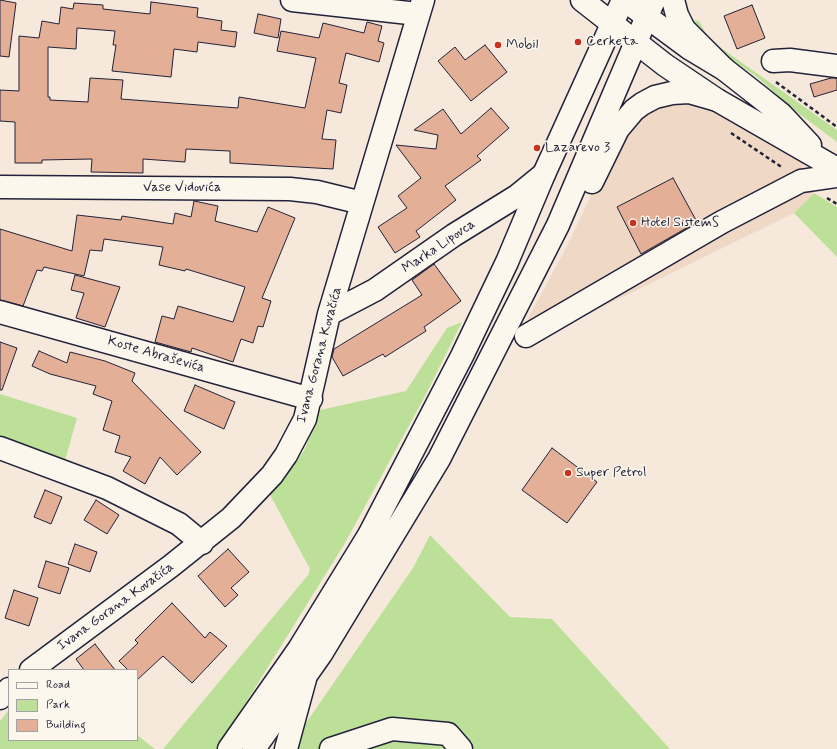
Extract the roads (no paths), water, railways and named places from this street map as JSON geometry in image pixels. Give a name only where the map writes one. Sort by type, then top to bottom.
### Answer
[{"type":"street","points":[[292,0],[420,7]]},
{"type":"street","points":[[582,0],[613,22],[665,65],[718,100],[834,169]]},
{"type":"street","points":[[229,749],[299,649],[369,535],[469,341],[507,262],[544,174],[624,0],[650,9],[689,48],[724,69]]},
{"type":"street","points":[[674,0],[677,15],[684,29],[724,69],[781,114],[834,169]]},
{"type":"street","name":"Ivana Gorana Kovačića","points":[[32,669],[202,543],[231,518],[272,475],[296,438],[305,420],[311,399],[329,314],[420,7]]},
{"type":"street","points":[[254,749],[325,648],[439,459],[558,225],[650,9]]},
{"type":"street","points":[[773,61],[790,60],[837,66]]},
{"type":"street","points":[[558,225],[589,188],[618,129],[634,110],[654,97],[672,93],[689,92],[718,100]]},
{"type":"street","points":[[526,336],[722,222],[801,180],[834,169]]},
{"type":"street","name":"Marka Lipovca","points":[[329,314],[375,290],[454,235],[517,196],[544,174]]},
{"type":"street","name":"Vase Vidovića","points":[[0,187],[290,189],[317,192],[362,203]]},
{"type":"street","name":"Koste Abraševića","points":[[0,312],[311,399]]},
{"type":"street","points":[[0,448],[107,488],[179,524],[202,543]]},
{"type":"street","points":[[286,749],[288,734],[306,676]]},
{"type":"street","points":[[0,698],[8,690]]},
{"type":"street","points":[[330,749],[392,729],[448,734],[461,749]]},
{"type":"place","name":"Cerketa","points":[[578,42]]},
{"type":"place","name":"Mobil","points":[[498,45]]},
{"type":"place","name":"Lazarevo 3","points":[[537,148]]},
{"type":"place","name":"Hotel SistemS","points":[[633,223]]},
{"type":"place","name":"Super Petrol","points":[[568,473]]}]
